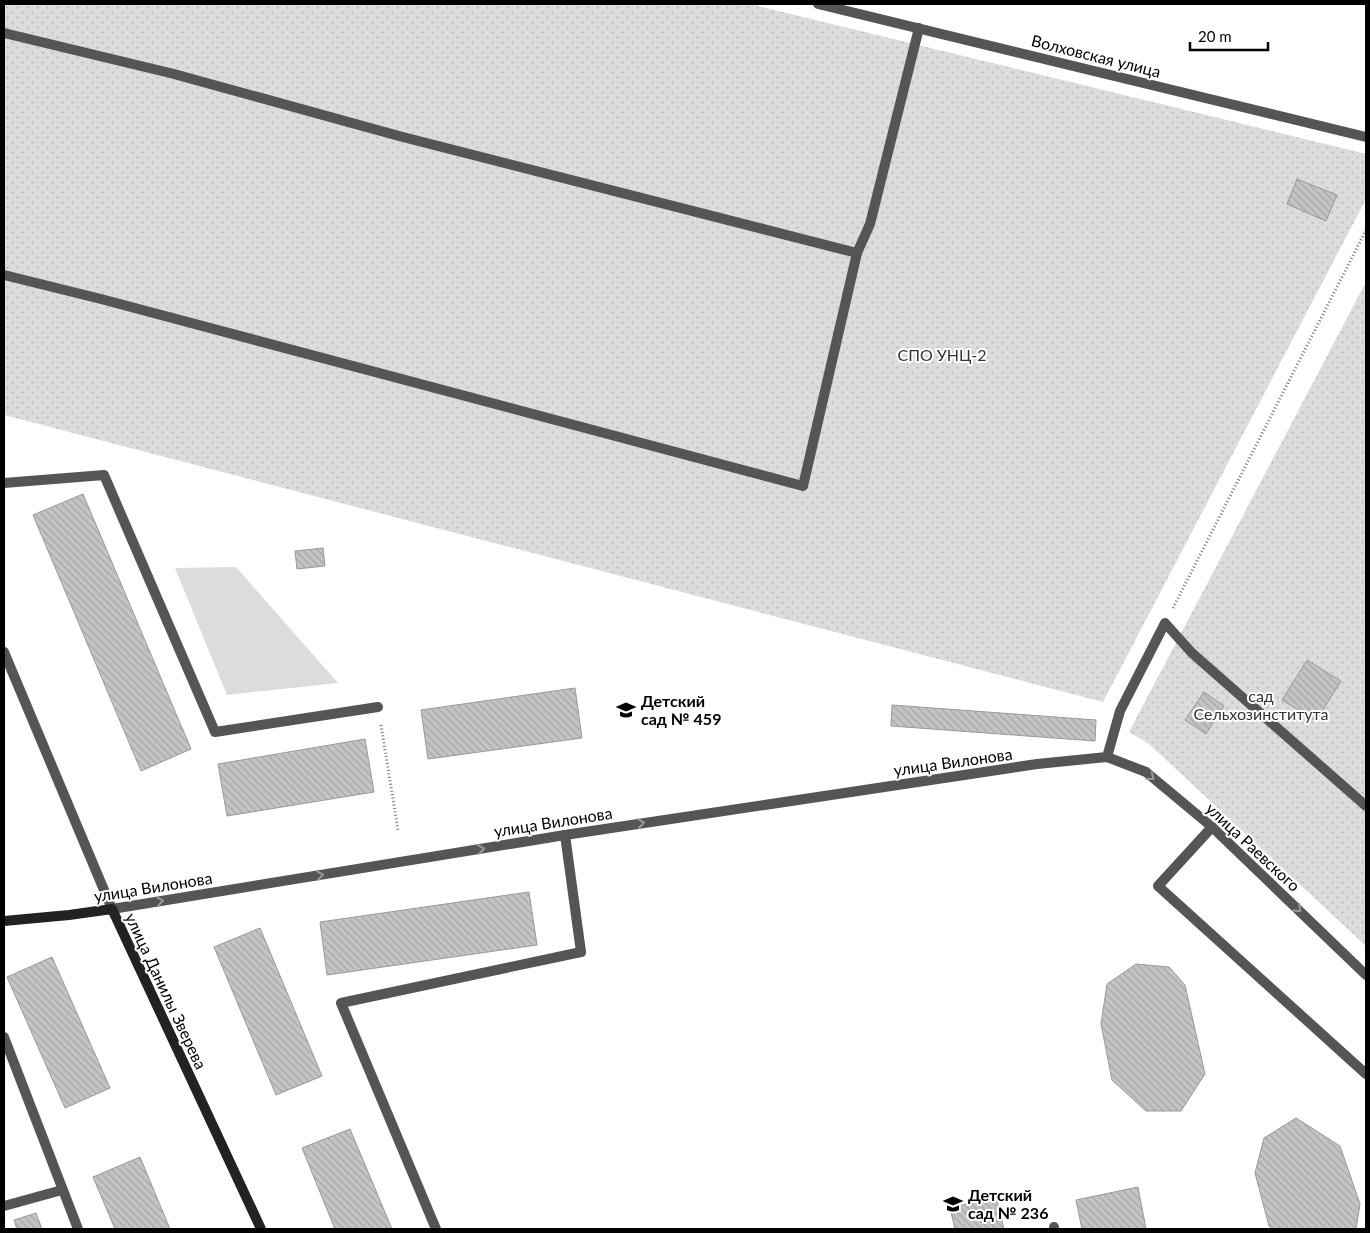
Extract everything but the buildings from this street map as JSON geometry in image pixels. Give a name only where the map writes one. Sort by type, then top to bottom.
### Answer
[{"type":"street","name":"Волховская улица","points":[[818,4],[1366,138]]},
{"type":"street","points":[[4,275],[101,299],[803,486],[857,253],[870,224],[919,28]]},
{"type":"street","points":[[4,33],[174,74],[399,136],[857,253]]},
{"type":"street","points":[[4,482],[104,475],[215,732],[378,707]]},
{"type":"street","points":[[1107,757],[1120,712],[1165,623],[1192,652],[1366,806]]},
{"type":"street","name":"улица Данилы Зверева","points":[[4,652],[112,909],[261,1229]]},
{"type":"street","name":"улица Раевского","points":[[1107,757],[1146,772],[1212,827],[1366,975]]},
{"type":"street","name":"улица Вилонова","points":[[4,921],[112,909],[565,835],[1037,764],[1107,757]]},
{"type":"street","points":[[1212,827],[1158,886],[1366,1074]]},
{"type":"street","points":[[436,1229],[341,1003],[581,952],[565,835]]},
{"type":"street","points":[[4,1037],[78,1229]]},
{"type":"street","points":[[4,1206],[62,1190]]},
{"type":"path","points":[[1165,623],[1366,230]]},
{"type":"path","points":[[378,707],[398,830]]},
{"type":"green space","name":"СПО УНЦ-2","points":[[4,4],[750,4],[1366,154],[1366,199],[1103,702],[4,415]]},
{"type":"green space","name":"сад Сельхозинститута","points":[[1366,282],[1366,946],[1149,744],[1129,732]]},
{"type":"green space","points":[[236,567],[338,683],[227,695],[175,568]]},
{"type":"place","name":"Детский сад № 459","points":[[626,710]]},
{"type":"place","name":"Детский сад № 236","points":[[953,1204]]}]
